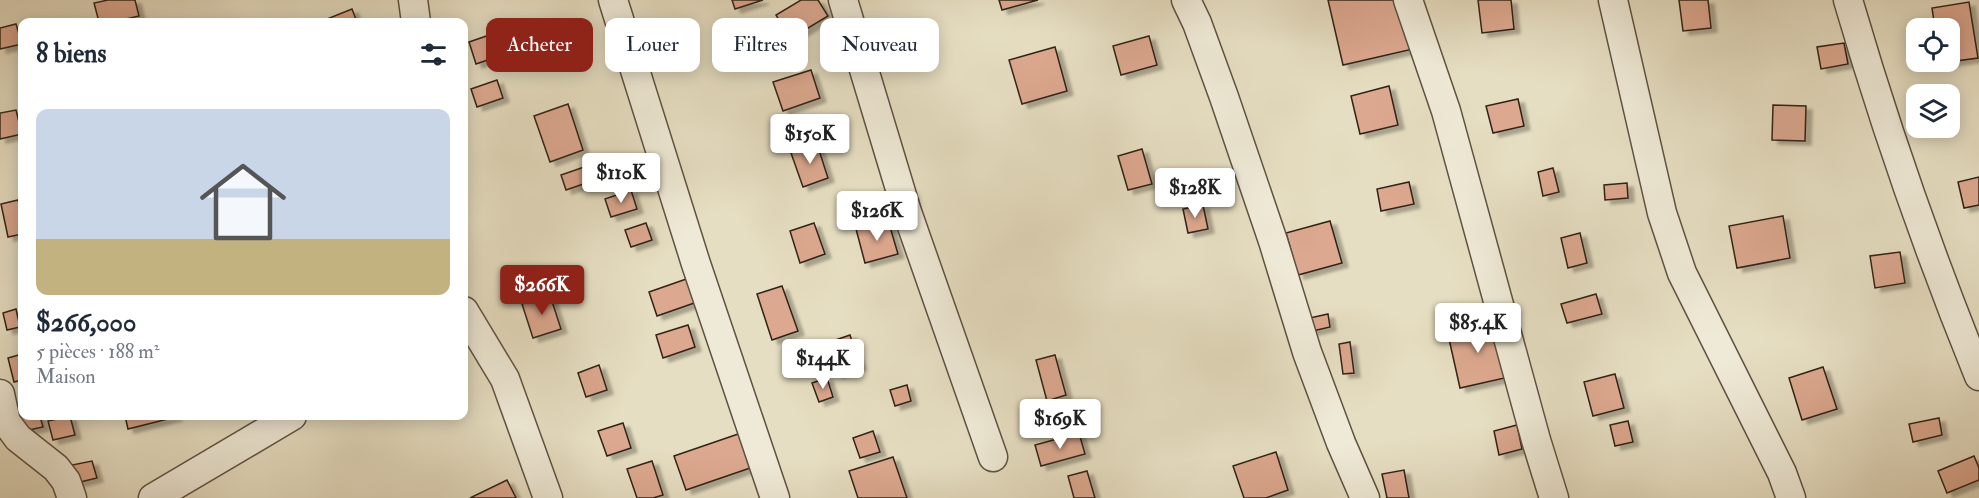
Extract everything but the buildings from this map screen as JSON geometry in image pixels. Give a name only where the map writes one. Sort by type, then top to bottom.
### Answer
[{"type":"street","points":[[413,0],[415,18]]},
{"type":"street","points":[[613,0],[696,264],[775,498]]},
{"type":"street","points":[[843,0],[907,212],[993,457]]},
{"type":"street","points":[[1186,0],[1197,23],[1224,97],[1273,241],[1307,352],[1341,443],[1365,498]]},
{"type":"street","points":[[1407,0],[1446,111],[1554,498]]},
{"type":"street","points":[[1613,0],[1662,213],[1682,273],[1782,473],[1791,498]]},
{"type":"street","points":[[1848,0],[1869,71],[1941,279],[1979,376]]},
{"type":"street","points":[[468,318],[505,379],[548,498]]},
{"type":"street","points":[[0,394],[6,422],[18,438],[56,468],[66,481],[72,498]]},
{"type":"street","points":[[153,498],[284,420]]}]
